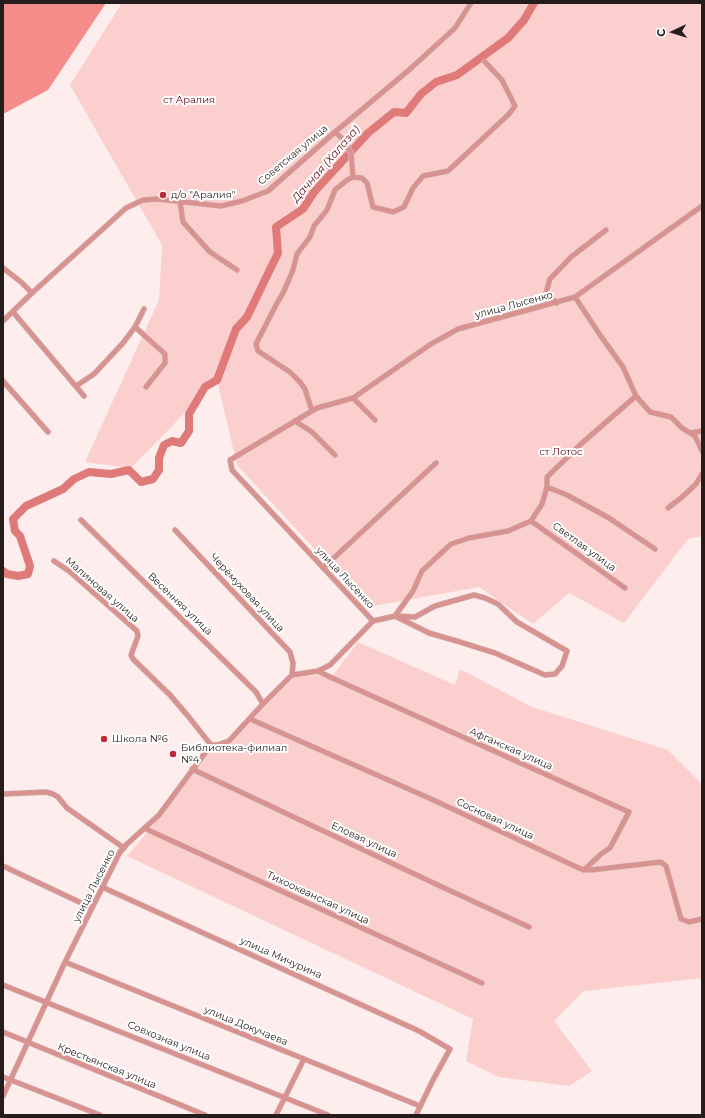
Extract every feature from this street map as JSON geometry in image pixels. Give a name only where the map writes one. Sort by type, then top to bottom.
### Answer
[{"type":"street","name":"Советская улица","points":[[3,321],[126,208],[143,200],[156,199],[221,206],[242,201],[268,191],[409,70],[455,28],[471,3]]},
{"type":"street","points":[[312,411],[305,389],[300,382],[290,372],[258,351],[256,344],[284,291],[293,270],[297,254],[310,237],[314,226],[327,210],[335,190],[347,180],[353,177],[362,178],[368,183],[373,207],[393,212],[404,207],[413,188],[423,176],[448,171],[509,114],[515,106],[502,80],[485,62]]},
{"type":"street","points":[[335,132],[344,140],[351,153],[353,177]]},
{"type":"street","points":[[180,202],[183,222],[210,252],[237,270]]},
{"type":"street","name":"улица Лысенко","points":[[292,675],[318,671],[330,665],[373,621],[232,470],[230,462],[233,457],[317,408],[353,398],[431,344],[458,329],[575,297],[702,206]]},
{"type":"street","points":[[557,303],[546,293],[550,279],[571,257],[606,230]]},
{"type":"street","points":[[3,268],[32,293]]},
{"type":"street","points":[[575,297],[623,367],[636,396],[650,412],[671,417],[682,428],[695,436],[702,451]]},
{"type":"street","points":[[76,386],[94,374],[123,343],[135,327],[144,309]]},
{"type":"street","points":[[13,312],[84,396]]},
{"type":"street","points":[[135,327],[165,354],[165,363],[146,387]]},
{"type":"street","points":[[3,381],[48,432]]},
{"type":"street","points":[[395,616],[412,591],[422,571],[451,544],[469,538],[508,531],[532,521],[542,504],[547,487],[547,477],[582,443],[636,396]]},
{"type":"street","points":[[353,398],[375,420]]},
{"type":"street","points":[[295,421],[312,432],[335,455]]},
{"type":"street","points":[[690,433],[702,431]]},
{"type":"street","points":[[323,568],[436,463]]},
{"type":"street","points":[[668,508],[696,484],[702,474]]},
{"type":"street","points":[[547,487],[567,495],[609,518],[655,549]]},
{"type":"street","name":"Весенняя улица","points":[[81,520],[256,692],[263,704]]},
{"type":"street","name":"Светлая улица","points":[[532,521],[625,588]]},
{"type":"street","name":"Черёмуховая улица","points":[[175,530],[290,652],[293,663],[292,675]]},
{"type":"street","name":"Малиновая улица","points":[[54,561],[69,571],[137,632],[138,636],[131,655],[170,695],[211,745]]},
{"type":"street","points":[[373,621],[395,616],[415,617],[435,606],[474,595],[498,604],[517,622],[567,651],[562,666],[555,674],[544,675],[495,654],[429,633],[395,616]]},
{"type":"street","name":"Афганская улица","points":[[318,671],[629,812],[610,848],[601,854],[584,870]]},
{"type":"street","points":[[211,745],[217,745],[229,741],[292,675]]},
{"type":"street","name":"Сосновая улица","points":[[250,719],[429,798],[584,870],[661,862],[666,866],[681,919],[689,922],[702,919]]},
{"type":"street","name":"улица Лысенко","points":[[3,1096],[46,1001],[120,852],[146,829],[159,815],[211,745]]},
{"type":"street","name":"Еловая улица","points":[[192,769],[529,927]]},
{"type":"street","points":[[3,794],[46,792],[53,794],[58,797],[67,808],[124,848]]},
{"type":"street","name":"Тихоокеанская улица","points":[[146,829],[482,983]]},
{"type":"street","points":[[3,866],[92,908]]},
{"type":"street","name":"улица Мичурина","points":[[102,887],[419,1031],[450,1049],[420,1106]]},
{"type":"street","name":"улица Докучаева","points":[[65,962],[420,1106]]},
{"type":"street","name":"Совхозная улица","points":[[3,985],[328,1115]]},
{"type":"street","name":"Крестьянская улица","points":[[3,1032],[205,1115]]},
{"type":"street","points":[[276,1115],[304,1059]]},
{"type":"street","points":[[3,1077],[100,1115]]},
{"type":"street","points":[[416,1115],[420,1106]]},
{"type":"green space","points":[[122,3],[702,3],[702,536],[688,539],[624,623],[569,593],[533,624],[479,587],[368,607],[237,465],[217,380],[131,468],[85,462],[159,300],[162,245],[70,85]]},
{"type":"green space","points":[[358,642],[455,685],[460,669],[532,707],[668,750],[702,784],[702,978],[584,991],[554,1021],[592,1071],[569,1086],[499,1077],[466,1061],[473,1019],[127,856],[149,830],[208,748],[227,748],[273,698],[295,677],[334,674]]},
{"type":"shaded area","points":[[3,3],[106,3],[48,90],[3,114]]},
{"type":"waterway","name":"Дачная (Халаза)","points":[[3,571],[7,574],[18,576],[28,574],[30,566],[20,536],[15,531],[13,519],[26,506],[63,489],[74,479],[89,472],[111,474],[129,470],[141,482],[153,479],[159,470],[159,458],[164,445],[172,441],[181,443],[189,431],[189,414],[205,387],[217,380],[236,329],[247,317],[278,253],[276,227],[303,209],[314,192],[368,133],[394,112],[406,113],[421,94],[436,82],[457,75],[508,38],[524,20],[534,3]]},
{"type":"place","name":"д/о \"Аралия\"","points":[[163,195]]},
{"type":"place","name":"Школа №6","points":[[104,739]]},
{"type":"place","name":"Библиотека-филиал №4","points":[[173,754]]},
{"type":"park label","name":"ст Аралия","points":[[189,100]]},
{"type":"park label","name":"ст Лотос","points":[[561,452]]}]
